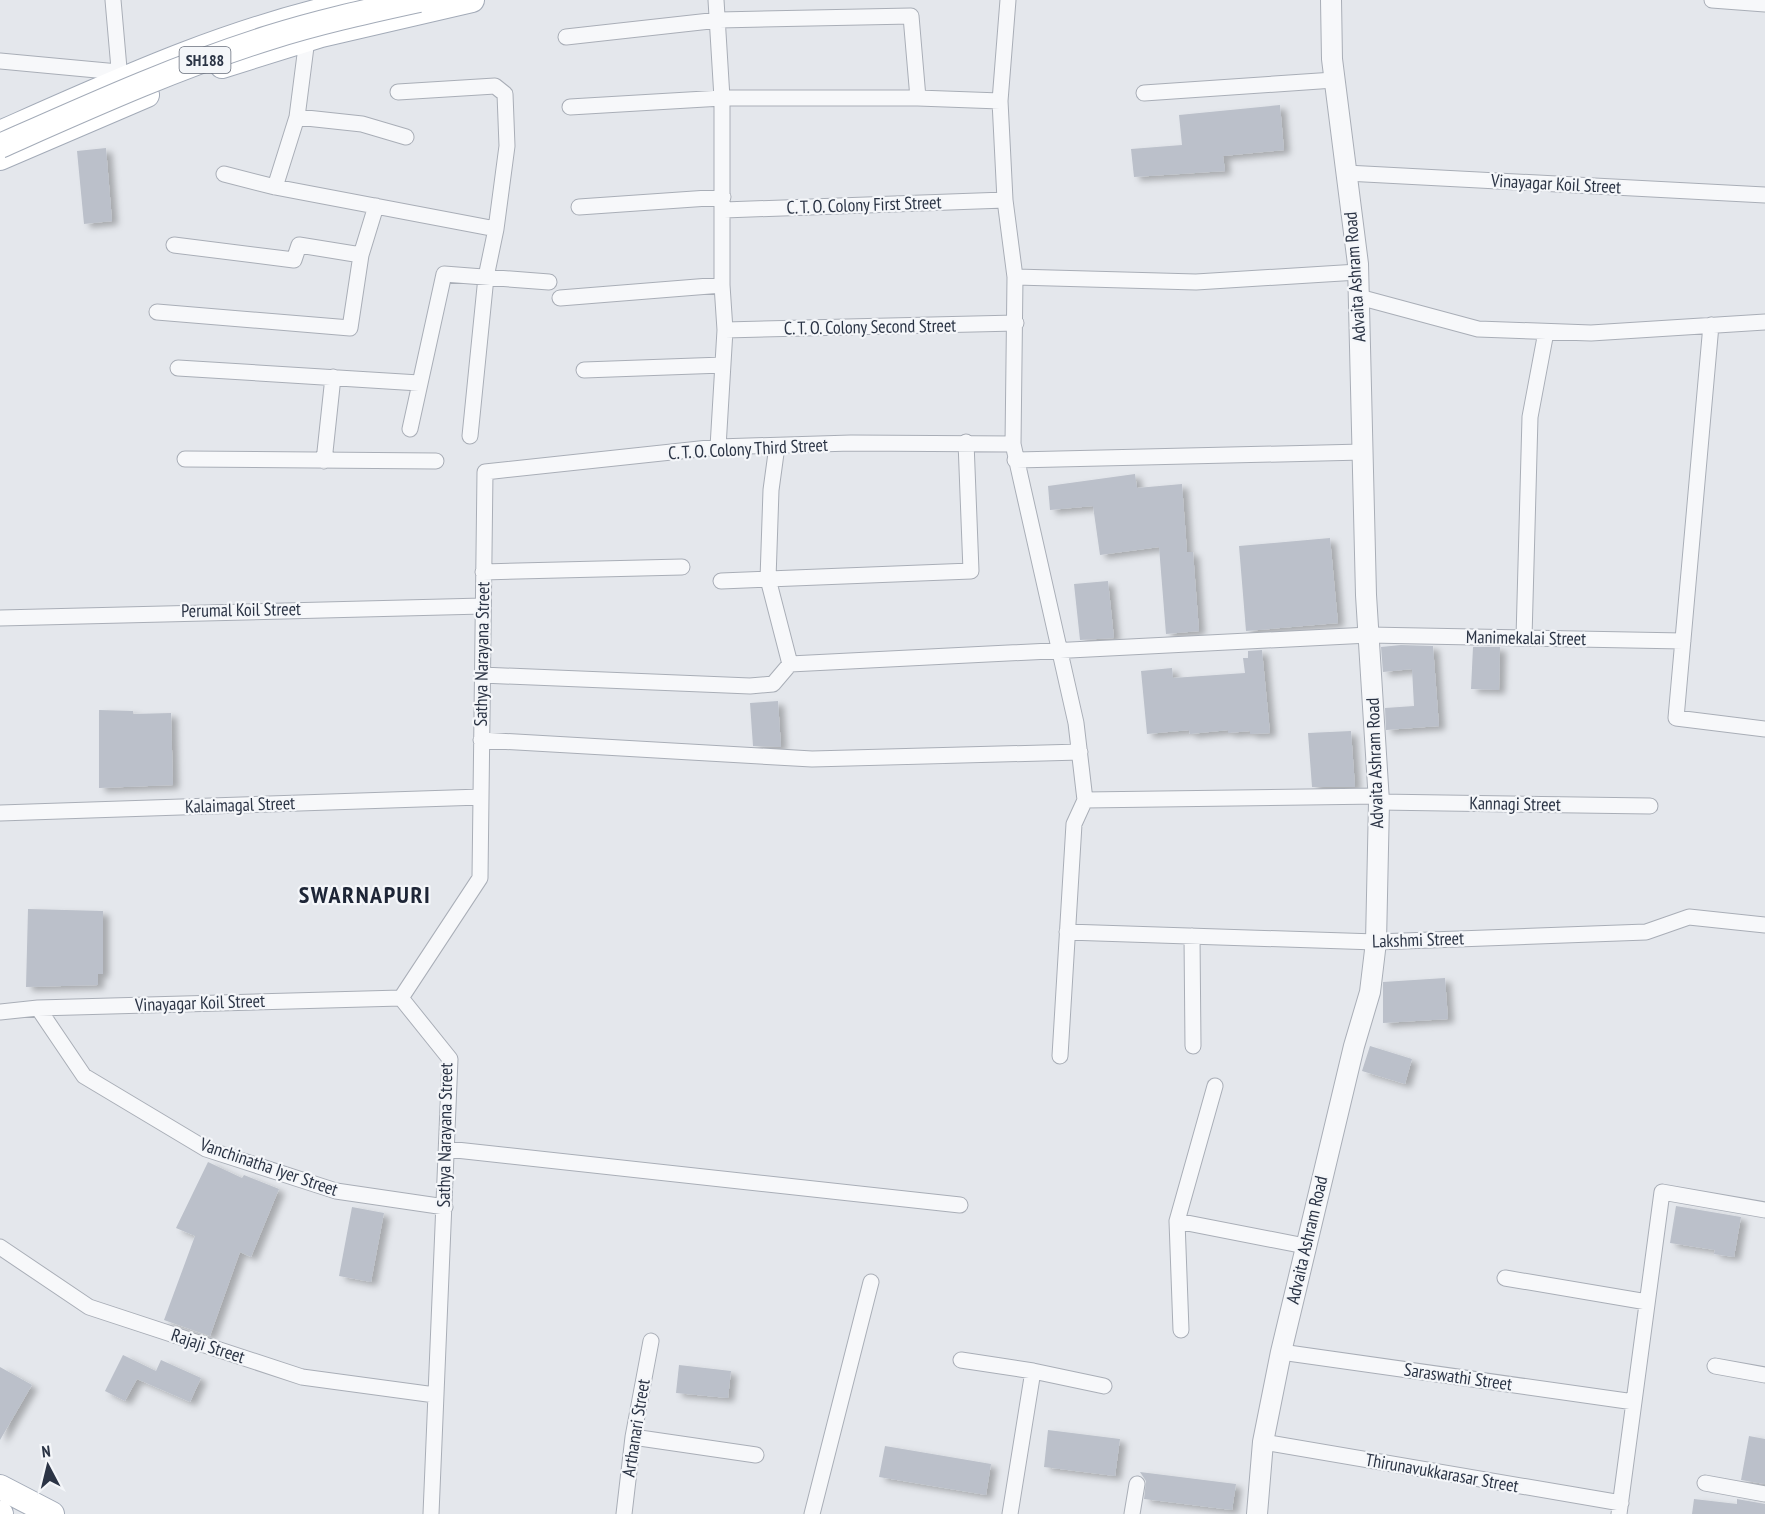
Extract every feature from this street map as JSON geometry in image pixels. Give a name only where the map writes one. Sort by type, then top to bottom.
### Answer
[{"type":"main road","points":[[0,133],[119,76],[315,11],[370,0]]},
{"type":"main road","name":"SH188","points":[[0,146],[128,90],[267,38],[419,0]]},
{"type":"main road","points":[[0,158],[180,81],[307,39],[472,0]]},
{"type":"main road","points":[[0,1487],[52,1514]]},
{"type":"main road","points":[[0,1494],[34,1514]]},
{"type":"street","points":[[0,61],[119,76],[112,0]]},
{"type":"street","points":[[716,0],[722,98],[724,204],[722,285],[725,330],[718,447]]},
{"type":"street","points":[[1008,0],[1000,101],[1005,200],[1015,277],[1013,444],[1076,723],[1085,800],[1074,824],[1059,1056]]},
{"type":"street","name":"Advaita Ashram Road","points":[[1257,1514],[1263,1442],[1281,1352],[1305,1246],[1370,992],[1376,942],[1379,799],[1369,635],[1358,272],[1334,80],[1331,0]]},
{"type":"street","points":[[1712,0],[1765,4]]},
{"type":"street","points":[[566,37],[719,20],[910,16],[918,98]]},
{"type":"street","points":[[275,187],[297,117],[307,39]]},
{"type":"street","points":[[1144,93],[1334,80]]},
{"type":"street","points":[[398,92],[495,86],[506,94],[507,146],[496,229],[486,277],[470,436]]},
{"type":"street","points":[[570,107],[722,98],[918,98],[1000,101]]},
{"type":"street","points":[[297,117],[362,123],[406,137]]},
{"type":"street","name":"Vinayagar Koil Street","points":[[1346,173],[1765,195]]},
{"type":"street","points":[[224,174],[275,187],[496,229]]},
{"type":"street","name":"C. T. O. Colony First Street","points":[[579,207],[1005,200]]},
{"type":"street","points":[[157,312],[350,328],[362,255],[376,206]]},
{"type":"street","points":[[174,245],[294,260],[299,245],[362,255]]},
{"type":"street","points":[[1015,277],[1196,282],[1358,272]]},
{"type":"street","points":[[410,429],[444,274],[549,282]]},
{"type":"street","points":[[560,298],[722,285]]},
{"type":"street","points":[[1359,297],[1478,329],[1591,333],[1765,322]]},
{"type":"street","name":"C. T. O. Colony Second Street","points":[[725,330],[1016,323]]},
{"type":"street","points":[[1711,326],[1676,718],[1765,729]]},
{"type":"street","points":[[1524,638],[1530,417],[1546,332]]},
{"type":"street","points":[[584,370],[723,365]]},
{"type":"street","points":[[178,368],[419,383]]},
{"type":"street","points":[[324,460],[333,378]]},
{"type":"street","points":[[721,581],[971,570],[966,442]]},
{"type":"street","name":"C. T. O. Colony Third Street","points":[[485,472],[718,447],[966,442],[1013,444]]},
{"type":"street","points":[[482,675],[750,687],[773,684],[790,664],[768,579],[771,490],[777,446]]},
{"type":"street","points":[[1015,460],[1363,452]]},
{"type":"street","points":[[185,459],[436,461]]},
{"type":"street","name":"Sathya Narayana Street","points":[[431,1514],[435,1395],[441,1331],[450,1059],[401,998],[480,878],[485,472]]},
{"type":"street","points":[[483,572],[682,567]]},
{"type":"street","name":"Perumal Koil Street","points":[[0,618],[483,606]]},
{"type":"street","name":"Manimekalai Street","points":[[790,664],[1369,635],[1683,641]]},
{"type":"street","points":[[481,740],[812,759],[1080,752]]},
{"type":"street","name":"Kalaimagal Street","points":[[0,813],[481,797]]},
{"type":"street","name":"Kannagi Street","points":[[1085,800],[1379,799],[1650,806]]},
{"type":"street","name":"Lakshmi Street","points":[[1067,932],[1376,942],[1646,932],[1689,917],[1765,925]]},
{"type":"street","points":[[1192,936],[1194,1046]]},
{"type":"street","name":"Vinayagar Koil Street","points":[[0,1012],[38,1008],[401,998]]},
{"type":"street","name":"Vanchinatha Iyer Street","points":[[38,1008],[84,1076],[206,1149],[336,1191],[445,1207]]},
{"type":"street","points":[[1181,1330],[1177,1221],[1215,1086]]},
{"type":"street","points":[[447,1149],[960,1205]]},
{"type":"street","points":[[1620,1509],[1662,1192],[1765,1210]]},
{"type":"street","points":[[1177,1221],[1305,1246]]},
{"type":"street","name":"Rajaji Street","points":[[0,1247],[89,1307],[302,1377],[435,1395]]},
{"type":"street","points":[[1505,1278],[1647,1302]]},
{"type":"street","points":[[812,1514],[871,1282]]},
{"type":"street","name":"Arthanari Street","points":[[624,1514],[633,1437],[651,1341]]},
{"type":"street","name":"Saraswathi Street","points":[[1281,1352],[1634,1402]]},
{"type":"street","points":[[961,1360],[1033,1371],[1104,1386]]},
{"type":"street","points":[[1715,1366],[1765,1375]]},
{"type":"street","points":[[1010,1514],[1033,1371]]},
{"type":"street","points":[[633,1437],[756,1455]]},
{"type":"street","name":"Thirunavukkarasar Street","points":[[1263,1442],[1620,1509]]},
{"type":"street","points":[[1705,1483],[1765,1494]]},
{"type":"street","points":[[1132,1514],[1137,1484]]},
{"type":"building","points":[[1280,105],[1284,150],[1223,156],[1225,171],[1134,177],[1131,149],[1182,145],[1179,115]]},
{"type":"building","points":[[106,148],[112,221],[84,224],[77,151]]},
{"type":"building","points":[[1135,474],[1137,488],[1182,484],[1187,552],[1193,552],[1199,631],[1166,634],[1159,547],[1100,555],[1093,506],[1050,510],[1048,486]]},
{"type":"building","points":[[1330,538],[1338,623],[1246,631],[1239,546]]},
{"type":"building","points":[[1108,581],[1114,638],[1080,640],[1074,584]]},
{"type":"building","points":[[1433,646],[1439,726],[1386,730],[1385,708],[1414,706],[1412,669],[1383,672],[1381,647]]},
{"type":"building","points":[[1473,647],[1500,647],[1499,690],[1471,689]]},
{"type":"building","points":[[1262,650],[1270,733],[1250,734],[1250,731],[1228,733],[1228,730],[1190,734],[1189,730],[1147,734],[1141,671],[1172,668],[1173,678],[1245,673],[1243,658],[1248,658],[1248,651]]},
{"type":"building","points":[[778,701],[781,747],[753,746],[750,703]]},
{"type":"building","points":[[99,710],[133,711],[133,714],[171,713],[173,785],[99,788]]},
{"type":"building","points":[[1351,731],[1355,787],[1312,787],[1308,733]]},
{"type":"building","points":[[28,909],[103,911],[103,974],[98,974],[98,985],[26,987]]},
{"type":"building","points":[[1445,978],[1448,1019],[1383,1023],[1383,982]]},
{"type":"building","points":[[1370,1046],[1412,1059],[1405,1084],[1362,1071]]},
{"type":"building","points":[[208,1162],[242,1178],[244,1175],[279,1189],[251,1257],[240,1252],[210,1336],[164,1320],[195,1236],[176,1228]]},
{"type":"building","points":[[1676,1206],[1741,1217],[1734,1257],[1714,1254],[1715,1250],[1670,1243]]},
{"type":"building","points":[[352,1207],[384,1213],[371,1282],[339,1276]]},
{"type":"building","points":[[123,1355],[156,1371],[161,1360],[201,1378],[190,1402],[137,1379],[125,1401],[105,1391]]},
{"type":"building","points":[[679,1365],[731,1371],[728,1398],[676,1393]]},
{"type":"building","points":[[0,1367],[32,1385],[0,1440]]},
{"type":"building","points":[[1048,1430],[1120,1439],[1115,1476],[1044,1467]]},
{"type":"building","points":[[1749,1436],[1765,1439],[1765,1484],[1741,1480]]},
{"type":"building","points":[[885,1446],[991,1464],[986,1495],[879,1477]]},
{"type":"building","points":[[1140,1472],[1236,1484],[1232,1510],[1144,1499],[1146,1481]]},
{"type":"building","points":[[1694,1499],[1737,1504],[1737,1499],[1765,1504],[1765,1514],[1692,1514]]},
{"type":"district","name":"SWARNAPURI","points":[[365,895]]}]
